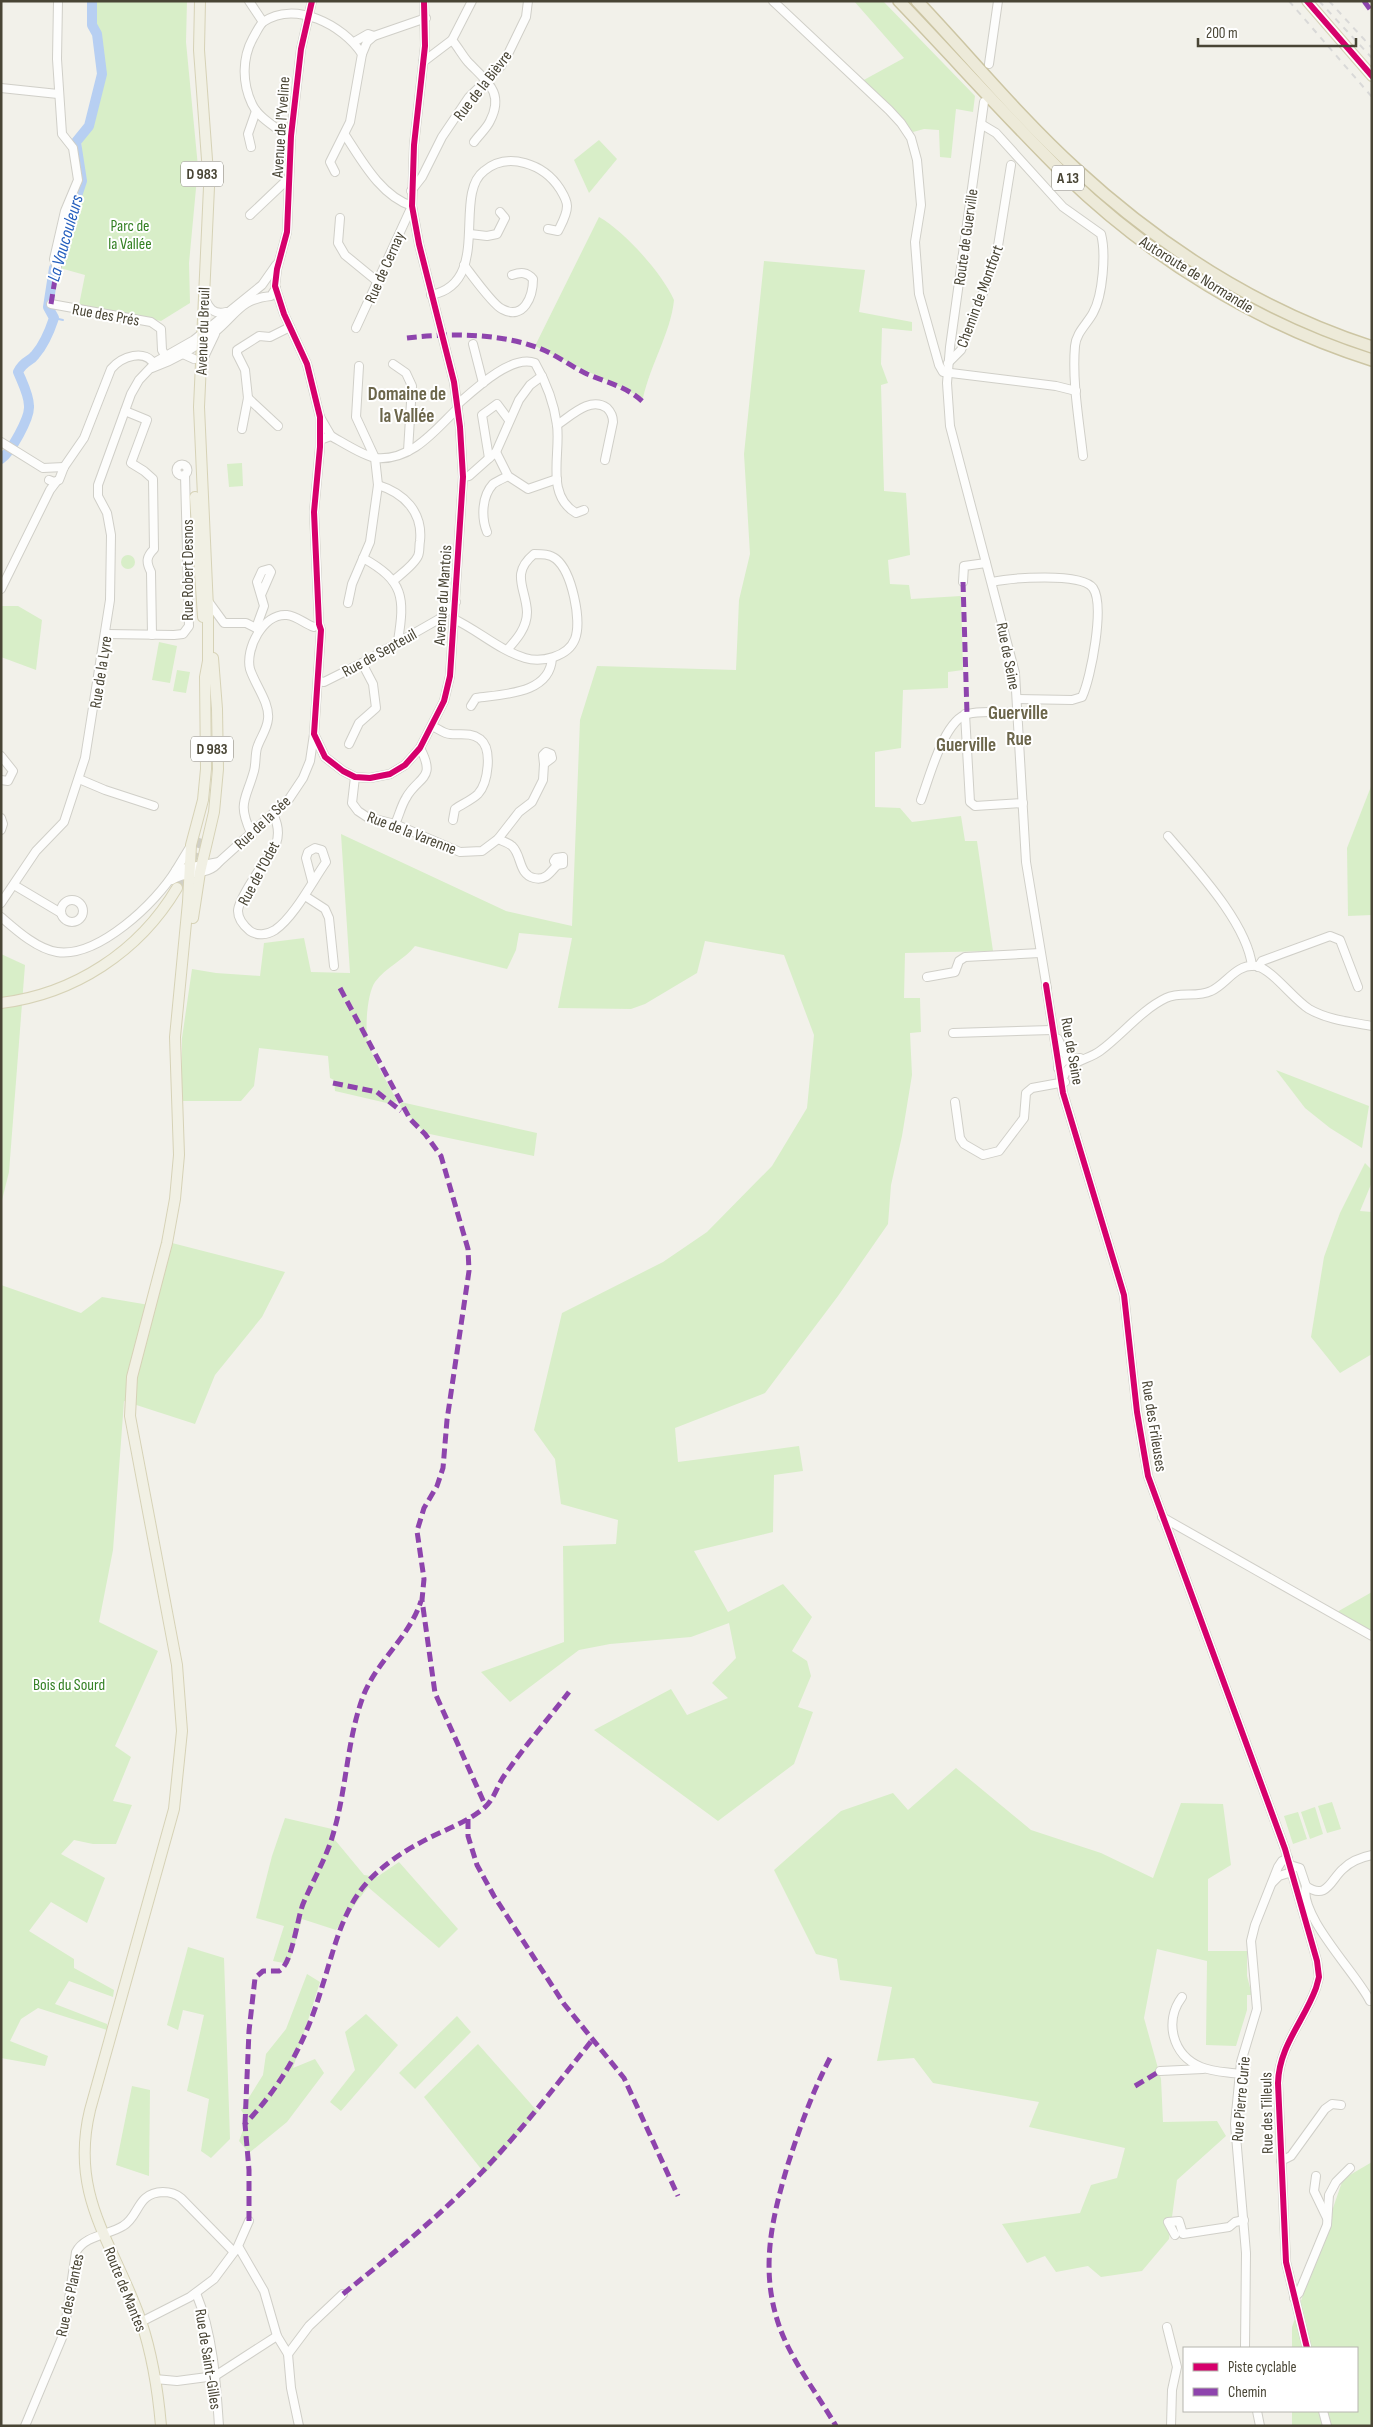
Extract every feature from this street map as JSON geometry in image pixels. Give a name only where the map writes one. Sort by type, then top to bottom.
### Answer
[{"type":"highway","name":"Autoroute de Normandie","points":[[899,1],[1033,143],[1096,203],[1173,263],[1267,318],[1372,360]]},
{"type":"highway","name":"Autoroute de Normandie","points":[[917,1],[1044,137],[1104,194],[1180,253],[1207,271],[1290,315],[1372,347]]},
{"type":"main road","name":"D 983","points":[[194,1],[193,61],[202,171],[197,341],[194,359]]},
{"type":"main road","name":"Avenue du Breuil","points":[[200,1],[199,50],[209,188],[203,294],[197,341],[200,368],[200,459],[208,600],[211,770],[208,801],[200,836]]},
{"type":"main road","points":[[1307,1],[1372,76]]},
{"type":"main road","name":"Avenue du Breuil","points":[[194,359],[196,526],[208,661]]},
{"type":"main road","points":[[180,985],[187,955],[201,869],[214,812],[218,769],[217,709],[208,600]]},
{"type":"main road","points":[[180,985],[191,845],[203,800],[206,769],[205,677],[208,661]]},
{"type":"main road","points":[[1,1003],[51,992],[100,968],[142,935],[156,918],[173,885]]},
{"type":"main road","name":"Route de Mantes","points":[[161,2426],[155,2379],[141,2322],[87,2189],[84,2155],[90,2110],[167,1839],[176,1798],[181,1747],[181,1708],[177,1665],[131,1401],[132,1377],[167,1243],[176,1200],[179,1139],[175,1051],[180,985]]},
{"type":"street","points":[[56,263],[65,211],[78,180],[73,148],[62,134],[58,94],[58,1]]},
{"type":"street","points":[[249,1],[263,22]]},
{"type":"street","points":[[345,135],[384,188],[395,199],[412,206],[414,145],[426,18],[424,1]]},
{"type":"street","points":[[423,62],[452,40],[472,1]]},
{"type":"street","name":"Rue de la Bièvre","points":[[412,191],[422,177],[442,138],[469,97],[485,79],[501,66],[526,17],[528,1]]},
{"type":"street","points":[[773,1],[901,123],[911,138],[920,182],[922,204],[915,242],[919,294],[939,365],[943,372],[1056,386],[1076,391]]},
{"type":"street","points":[[989,64],[998,1]]},
{"type":"street","points":[[291,139],[256,111],[251,103],[244,62],[250,42],[263,22],[282,9],[311,5],[354,42],[362,54]]},
{"type":"street","name":"Avenue de l'Yveline","points":[[272,292],[287,232],[291,139],[301,48],[311,5]]},
{"type":"street","points":[[335,172],[330,162],[350,122],[362,54],[367,42],[374,36],[426,18]]},
{"type":"street","points":[[354,42],[368,34],[374,36]]},
{"type":"street","points":[[452,40],[466,60],[494,91],[495,105],[490,121],[474,142]]},
{"type":"street","points":[[1,88],[58,94]]},
{"type":"street","name":"Route de Guerville","points":[[947,372],[984,102]]},
{"type":"street","points":[[251,147],[248,134],[256,111]]},
{"type":"street","points":[[981,124],[996,133],[1063,207],[1101,234],[1103,243],[1099,296],[1094,312],[1078,335],[1075,345],[1076,391],[1083,456]]},
{"type":"street","points":[[431,294],[444,292],[458,276],[464,265],[470,234],[470,196],[473,186],[482,172],[496,163],[512,160],[533,165],[549,175],[566,198],[567,206],[566,216],[558,231],[548,229]]},
{"type":"street","name":"Chemin de Montfort","points":[[948,363],[961,350],[985,288],[998,246],[1011,165]]},
{"type":"street","points":[[250,215],[289,178]]},
{"type":"street","name":"Rue de Cernay","points":[[356,328],[412,206]]},
{"type":"street","name":"Avenue du Mantois","points":[[355,777],[370,778],[390,774],[405,765],[420,748],[432,726],[444,701],[450,676],[463,477],[460,427],[458,406],[412,206]]},
{"type":"street","points":[[470,234],[487,236],[497,234],[505,218],[500,212]]},
{"type":"street","points":[[340,218],[338,243],[346,255],[378,282]]},
{"type":"street","name":"Avenue de l'Yveline","points":[[197,341],[228,312],[263,284],[281,256]]},
{"type":"street","points":[[464,265],[501,309],[511,312],[522,310],[527,306],[533,288],[533,279],[529,275],[520,272],[512,275]]},
{"type":"street","points":[[272,292],[262,292],[263,284],[270,282],[272,292],[307,364],[320,418],[314,512],[317,626],[321,635],[314,734],[325,757],[355,777]]},
{"type":"street","points":[[200,368],[210,342],[221,327],[247,301],[272,292]]},
{"type":"street","points":[[203,294],[212,311],[220,314],[228,312]]},
{"type":"street","name":"Rue des Prés","points":[[50,304],[151,322],[161,329],[162,350],[167,359]]},
{"type":"street","points":[[152,635],[151,572],[146,564],[148,556],[154,549],[152,479],[131,463],[147,420],[125,411],[139,380],[153,366],[221,327]]},
{"type":"street","points":[[242,429],[248,398],[245,370],[237,350],[259,336],[270,337],[290,327]]},
{"type":"street","points":[[167,359],[183,354],[197,341]]},
{"type":"street","points":[[473,344],[483,383]]},
{"type":"street","points":[[183,354],[194,359]]},
{"type":"street","points":[[1,589],[50,490],[53,473],[84,438],[111,369],[117,361],[125,357],[134,356],[153,366]]},
{"type":"street","points":[[320,418],[331,436],[375,458],[400,456],[422,444],[483,383],[507,367],[527,360],[535,363],[547,385],[557,425],[557,479],[560,498],[565,507],[576,513],[584,510]]},
{"type":"street","points":[[393,364],[406,373],[412,386],[408,451]]},
{"type":"street","points":[[348,602],[352,584],[370,542],[378,485],[375,458],[356,417],[359,366]]},
{"type":"street","name":"Rue de Seine","points":[[947,372],[950,426],[1014,665],[1026,862],[1040,953],[1058,1039],[1060,1063]]},
{"type":"street","points":[[463,477],[469,476],[496,452],[519,400],[530,385],[542,376]]},
{"type":"street","points":[[248,398],[278,426]]},
{"type":"street","points":[[489,458],[482,415],[497,404],[509,420]]},
{"type":"street","points":[[557,425],[587,405],[599,404],[608,409],[613,417],[613,422],[605,460]]},
{"type":"street","name":"Rue de la Lyre","points":[[1,903],[36,851],[64,822],[79,779],[93,716],[110,600],[110,522],[98,496],[99,478],[125,411]]},
{"type":"street","points":[[444,421],[453,422],[460,427]]},
{"type":"street","points":[[320,440],[331,436]]},
{"type":"street","points":[[3,444],[53,473]]},
{"type":"street","points":[[496,452],[508,476],[528,489],[557,479]]},
{"type":"street","name":"Rue Robert Desnos","points":[[106,634],[183,634],[189,626],[185,474]]},
{"type":"street","points":[[487,532],[483,510],[486,496],[494,484],[508,476]]},
{"type":"street","points":[[378,485],[390,489],[404,498],[416,513],[420,534],[418,556],[394,581]]},
{"type":"street","points":[[438,619],[454,620],[507,650],[527,659],[552,658],[569,649],[576,639],[577,620],[574,596],[566,573],[557,560],[546,554],[534,554],[526,561],[521,571],[520,583],[527,612],[525,625],[518,638],[507,650]]},
{"type":"street","points":[[363,558],[384,571],[394,581],[399,593],[401,607],[398,641]]},
{"type":"street","points":[[963,582],[964,566],[986,564]]},
{"type":"street","points":[[992,582],[1012,578],[1081,581],[1093,588],[1096,595],[1096,640],[1082,697],[1072,700],[1017,699]]},
{"type":"street","points":[[251,833],[244,818],[244,800],[254,771],[257,747],[266,727],[268,717],[250,668],[250,653],[263,612],[261,595]]},
{"type":"street","points":[[208,600],[224,623],[246,623],[258,629]]},
{"type":"street","name":"Rue de Septeuil","points":[[318,681],[324,682],[362,663],[438,619],[456,602]]},
{"type":"street","points":[[258,629],[274,617],[284,615],[317,626]]},
{"type":"street","points":[[471,706],[476,698],[530,688],[544,681],[551,669],[552,658]]},
{"type":"street","points":[[349,744],[359,723],[376,708],[372,684],[362,663]]},
{"type":"street","points":[[921,800],[944,739],[955,721],[965,714],[1018,713]]},
{"type":"street","points":[[965,714],[970,802],[975,806],[1023,803]]},
{"type":"street","points":[[432,726],[448,734],[472,735],[481,740],[486,746],[488,753],[484,784],[478,793],[455,809],[453,820]]},
{"type":"street","name":"Rue de la Sée","points":[[201,869],[214,869],[219,862],[289,799],[303,778],[310,761],[314,734]]},
{"type":"street","points":[[395,824],[406,797],[426,774],[427,760],[420,748]]},
{"type":"street","points":[[1,756],[13,771],[8,781],[1,780]]},
{"type":"street","points":[[310,761],[325,757]]},
{"type":"street","name":"Rue de la Varenne","points":[[355,777],[352,803],[358,811],[367,817],[395,824],[460,852],[482,851],[498,838],[519,812],[532,802],[543,780],[544,764]]},
{"type":"street","points":[[79,779],[154,806]]},
{"type":"street","name":"Rue de l'Odet","points":[[273,814],[277,822],[279,835],[276,844],[240,904],[240,918],[251,932],[259,935],[269,933],[281,925],[305,896],[312,881]]},
{"type":"street","points":[[1,818],[3,824],[1,830]]},
{"type":"street","points":[[1168,836],[1223,905],[1250,952],[1255,966]]},
{"type":"street","points":[[498,838],[512,846],[524,871],[530,877],[539,879],[547,876],[557,865]]},
{"type":"street","points":[[173,885],[176,870],[191,845]]},
{"type":"street","points":[[176,870],[201,869]]},
{"type":"street","points":[[1,917],[44,947],[56,952],[80,950],[113,933],[146,908],[189,870]]},
{"type":"street","points":[[173,885],[182,880],[188,885]]},
{"type":"street","points":[[14,885],[61,913]]},
{"type":"street","points":[[305,896],[325,910],[329,918],[334,966]]},
{"type":"street","points":[[1060,1063],[1074,1061],[1099,1052],[1161,1000],[1174,995],[1211,991],[1237,970],[1255,966],[1262,961],[1330,936],[1340,940],[1358,987]]},
{"type":"street","points":[[927,977],[955,972],[959,961],[965,957],[1040,953]]},
{"type":"street","points":[[1255,966],[1264,969],[1311,1010],[1336,1019],[1372,1026]]},
{"type":"street","points":[[1046,985],[1052,1030],[1063,1080]]},
{"type":"street","points":[[953,1032],[1052,1030]]},
{"type":"street","points":[[1058,1039],[1065,1054],[1074,1061]]},
{"type":"street","points":[[955,1102],[960,1138],[976,1152],[983,1155],[991,1155],[1000,1151],[1024,1118],[1026,1093],[1032,1088],[1063,1080],[1074,1061]]},
{"type":"street","name":"Rue de Seine","points":[[1063,1080],[1073,1121]]},
{"type":"street","name":"Rue des Frileuses","points":[[1073,1121],[1124,1295],[1144,1458],[1162,1517],[1290,1865]]},
{"type":"street","points":[[1162,1517],[1372,1636]]},
{"type":"street","points":[[1306,1886],[1315,1890],[1326,1889],[1345,1866],[1372,1855]]},
{"type":"street","name":"Rue Pierre Curie","points":[[1245,2347],[1246,2253],[1234,2134],[1239,2074],[1257,2009],[1251,1941],[1279,1864],[1290,1865]]},
{"type":"street","points":[[1271,1885],[1290,1865],[1300,1868],[1306,1886],[1306,1896],[1324,1938],[1351,1970],[1370,2001]]},
{"type":"street","name":"Rue des Tilleuls","points":[[1290,1865],[1316,1954],[1319,1977],[1314,1994],[1287,2043],[1278,2068],[1286,2262],[1307,2347]]},
{"type":"street","points":[[1182,1997],[1172,2015],[1172,2034],[1181,2052],[1191,2062],[1208,2069]]},
{"type":"street","points":[[1160,2071],[1208,2069],[1239,2074]]},
{"type":"street","points":[[1281,2161],[1291,2156],[1325,2109],[1332,2104],[1341,2105]]},
{"type":"street","points":[[1294,2298],[1298,2293],[1327,2225],[1330,2195],[1336,2182],[1350,2168]]},
{"type":"street","points":[[1316,2176],[1314,2191],[1327,2218]]},
{"type":"street","name":"Rue des Plantes","points":[[25,2426],[64,2333],[76,2252],[83,2243],[124,2226],[147,2196],[156,2192],[166,2192],[174,2193],[181,2198],[236,2249]]},
{"type":"street","points":[[1175,2235],[1168,2222],[1179,2221],[1183,2234],[1228,2227],[1235,2222],[1244,2220]]},
{"type":"street","points":[[141,2322],[196,2292],[214,2279],[236,2249],[250,2221]]},
{"type":"street","points":[[236,2249],[264,2291],[277,2336],[288,2354],[291,2388],[299,2426]]},
{"type":"street","name":"Rue de Saint-Gilles","points":[[196,2292],[205,2318],[216,2376],[219,2426]]},
{"type":"street","points":[[288,2354],[309,2326],[343,2294]]},
{"type":"street","points":[[1167,2327],[1177,2367],[1172,2390],[1171,2426]]},
{"type":"street","points":[[155,2379],[177,2381],[216,2376],[277,2336]]},
{"type":"street","points":[[1257,2412],[1260,2426]]},
{"type":"street","points":[[1323,2412],[1327,2426]]},
{"type":"green space","name":"Parc de la Vallée","points":[[89,1],[187,1],[186,42],[198,167],[189,263],[190,303],[161,321],[79,305],[85,275],[60,268],[59,259],[83,175],[81,140],[93,124],[100,84]]},
{"type":"green space","points":[[854,1],[883,1],[975,96],[973,112],[956,109],[951,158],[940,157],[939,130],[924,129],[913,132],[862,81],[904,58]]},
{"type":"green space","points":[[599,140],[617,159],[589,193],[574,160]]},
{"type":"green space","points":[[599,217],[631,242],[661,278],[674,300],[669,324],[650,373],[643,398],[535,346]]},
{"type":"green space","points":[[764,261],[865,270],[859,312],[912,322],[912,331],[882,328],[881,364],[888,383],[881,385],[884,491],[906,493],[910,555],[888,560],[890,584],[909,585],[911,599],[961,596],[963,670],[948,672],[948,688],[903,690],[901,748],[875,752],[875,807],[900,808],[912,822],[961,816],[965,841],[977,841],[993,951],[905,953],[904,998],[920,998],[921,1032],[910,1033],[912,1075],[902,1136],[891,1185],[888,1224],[838,1296],[765,1393],[675,1428],[678,1462],[799,1446],[803,1471],[774,1475],[773,1532],[694,1551],[728,1612],[783,1584],[812,1617],[792,1651],[807,1661],[811,1676],[798,1707],[813,1712],[794,1764],[718,1821],[594,1730],[671,1689],[687,1715],[728,1698],[712,1683],[736,1658],[729,1623],[691,1637],[610,1644],[579,1650],[510,1702],[481,1672],[564,1642],[563,1546],[616,1544],[618,1520],[561,1504],[555,1459],[534,1430],[562,1313],[663,1262],[707,1232],[772,1166],[807,1108],[814,1035],[784,955],[705,941],[697,973],[645,1004],[631,1009],[558,1008],[572,938],[519,933],[516,950],[507,969],[415,946],[379,977],[372,987],[368,1004],[367,1040],[375,1060],[397,1101],[391,1104],[335,1091],[334,1080],[330,1078],[328,1056],[259,1048],[254,1086],[241,1101],[182,1101],[182,1038],[192,969],[216,973],[260,976],[264,943],[304,938],[311,972],[350,973],[341,834],[506,911],[572,926],[580,720],[597,666],[736,670],[739,600],[750,554],[744,454]]},
{"type":"green space","points":[[242,463],[243,486],[229,487],[227,464]]},
{"type":"green space","points":[[128,555],[133,557],[135,562],[133,567],[128,569],[123,567],[121,562],[123,557]]},
{"type":"green space","points":[[1,606],[18,606],[42,620],[36,670],[1,657]]},
{"type":"green space","points":[[159,642],[177,646],[170,683],[152,680]]},
{"type":"green space","points":[[177,670],[190,672],[186,693],[173,691]]},
{"type":"green space","points":[[1372,784],[1372,915],[1348,916],[1347,848]]},
{"type":"green space","points":[[1,954],[25,965],[9,1172],[1,1204]]},
{"type":"green space","points":[[1276,1070],[1369,1106],[1362,1148],[1330,1128],[1305,1108]]},
{"type":"green space","points":[[401,1102],[537,1133],[534,1156],[425,1133],[400,1106]]},
{"type":"green space","points":[[1365,1163],[1372,1170],[1372,1182],[1360,1211],[1372,1212],[1372,1354],[1340,1373],[1311,1337],[1324,1257],[1340,1213]]},
{"type":"green space","name":"Bois du Sourd","points":[[172,1243],[285,1272],[262,1317],[215,1375],[195,1424],[124,1401],[113,1550],[99,1622],[158,1651],[115,1746],[131,1757],[113,1801],[132,1805],[116,1844],[93,1844],[74,1840],[61,1854],[105,1878],[87,1923],[51,1902],[29,1931],[74,1959],[74,1968],[114,1990],[113,1997],[69,1981],[55,2004],[107,2024],[107,2030],[38,2008],[21,2019],[10,2041],[48,2056],[45,2066],[1,2058],[1,1285],[81,1313],[102,1297],[155,1306]]},
{"type":"green space","points":[[1372,1592],[1372,1632],[1337,1612]]},
{"type":"green space","points":[[956,1768],[1031,1830],[1101,1853],[1153,1878],[1181,1803],[1223,1804],[1231,1865],[1208,1879],[1208,1951],[1247,1951],[1247,1976],[1252,1995],[1247,1995],[1247,2010],[1236,2046],[1206,2045],[1207,1961],[1157,1949],[1144,2018],[1161,2079],[1163,2122],[1217,2121],[1226,2136],[1177,2180],[1169,2239],[1142,2271],[1101,2277],[1088,2266],[1056,2272],[1045,2256],[1027,2263],[1002,2224],[1080,2213],[1091,2185],[1117,2178],[1125,2148],[1029,2127],[1039,2102],[933,2083],[914,2058],[877,2061],[892,1987],[840,1980],[837,1959],[816,1954],[774,1870],[841,1811],[893,1793],[908,1810]]},
{"type":"green space","points":[[1332,1802],[1341,1829],[1327,1833],[1318,1806]]},
{"type":"green space","points":[[1315,1807],[1323,1834],[1310,1839],[1301,1812]]},
{"type":"green space","points":[[1298,1812],[1307,1839],[1293,1844],[1284,1816]]},
{"type":"green space","points":[[285,1818],[332,1829],[335,1840],[364,1875],[377,1877],[399,1862],[458,1929],[439,1948],[368,1887],[336,1930],[302,1919],[289,1964],[273,1961],[284,1926],[256,1918],[272,1856]]},
{"type":"green space","points":[[188,1947],[224,1958],[230,2139],[211,2158],[201,2151],[209,2099],[187,2091],[204,2015],[183,2010],[178,2030],[167,2025]]},
{"type":"green space","points":[[307,1974],[320,1982],[293,2068],[315,2059],[324,2073],[287,2122],[249,2153],[239,2141],[247,2119],[241,2110],[263,2075],[266,2054],[286,2029]]},
{"type":"green space","points":[[366,2014],[398,2045],[341,2111],[330,2102],[355,2070],[345,2032]]},
{"type":"green space","points":[[457,2016],[471,2032],[415,2089],[399,2073]]},
{"type":"green space","points":[[478,2044],[538,2112],[485,2174],[424,2097]]},
{"type":"green space","points":[[132,2086],[150,2090],[149,2176],[116,2165]]},
{"type":"green space","points":[[1372,2162],[1372,2426],[1292,2426],[1292,2412],[1358,2412],[1358,2347],[1292,2347],[1292,2327],[1343,2179]]},
{"type":"waterway","name":"La Vaucouleurs","points":[[58,254],[82,181],[76,142],[89,126],[102,74],[97,34],[92,25],[92,1]]},
{"type":"waterway","name":"La Vaucouleurs","points":[[1,459],[19,434],[29,406],[28,397],[18,372],[22,365],[38,351],[54,318],[48,307],[54,268]]},
{"type":"waterway","name":"La Vaucouleurs","points":[[54,318],[63,320]]},
{"type":"tunnel","points":[[177,888],[191,861],[200,835]]},
{"type":"railway","points":[[1289,1],[1372,97]]},
{"type":"railway","points":[[1319,1],[1372,58]]},
{"type":"railway","points":[[1329,1],[1372,48]]},
{"type":"marked path","points":[[1364,1],[1372,12]]},
{"type":"marked path","points":[[51,304],[57,267]]},
{"type":"marked path","points":[[407,338],[439,335],[472,335],[521,342],[543,350],[587,374],[624,389],[644,403]]},
{"type":"marked path","points":[[963,582],[967,714]]},
{"type":"marked path","points":[[340,988],[410,1119],[425,1134],[441,1156],[468,1249],[469,1271],[447,1420],[443,1468],[437,1486],[424,1508],[417,1531],[424,1579],[422,1600],[435,1693],[486,1807]]},
{"type":"marked path","points":[[333,1083],[377,1092],[401,1111]]},
{"type":"marked path","points":[[245,2124],[249,2031],[255,1978],[263,1971],[279,1971],[284,1967],[291,1951],[303,1904],[324,1859],[334,1831],[342,1797],[350,1745],[364,1694],[377,1670],[409,1626],[421,1601]]},
{"type":"marked path","points":[[249,2221],[249,2170],[245,2124],[271,2093],[301,2043],[316,2007],[338,1934],[356,1897],[375,1874],[396,1857],[426,1839],[469,1819],[487,1805],[512,1765],[569,1692]]},
{"type":"marked path","points":[[468,1819],[468,1836],[477,1865],[494,1896],[564,2004],[624,2078],[678,2196]]},
{"type":"marked path","points":[[343,2294],[397,2250],[467,2188],[525,2123],[593,2039]]},
{"type":"marked path","points":[[830,2058],[807,2110],[788,2164],[773,2227],[769,2268],[774,2310],[786,2343],[836,2426]]},
{"type":"marked path","points":[[1135,2086],[1160,2071]]},
{"type":"cycle path","points":[[312,1],[301,49],[291,136],[287,232],[277,269],[275,286],[284,314],[307,364],[320,417],[320,447],[314,512],[319,624],[321,630],[314,734],[325,757],[343,771],[355,777],[370,778],[390,774],[405,765],[420,748],[444,701],[450,676],[463,477],[460,427],[454,382],[419,244],[412,206],[414,145],[425,46],[424,1]]},
{"type":"cycle path","points":[[1307,1],[1372,76]]},
{"type":"cycle path","points":[[1046,985],[1063,1093],[1124,1295],[1137,1412],[1148,1476],[1285,1849],[1317,1961],[1319,1977],[1316,1988],[1287,2045],[1279,2070],[1278,2083],[1286,2262],[1307,2347]]},
{"type":"district","name":"Domaine de la Vallée","points":[[407,404]]},
{"type":"district","name":"Guerville","points":[[1018,712]]},
{"type":"district","name":"Rue","points":[[1019,738]]},
{"type":"district","name":"Guerville","points":[[966,744]]}]
